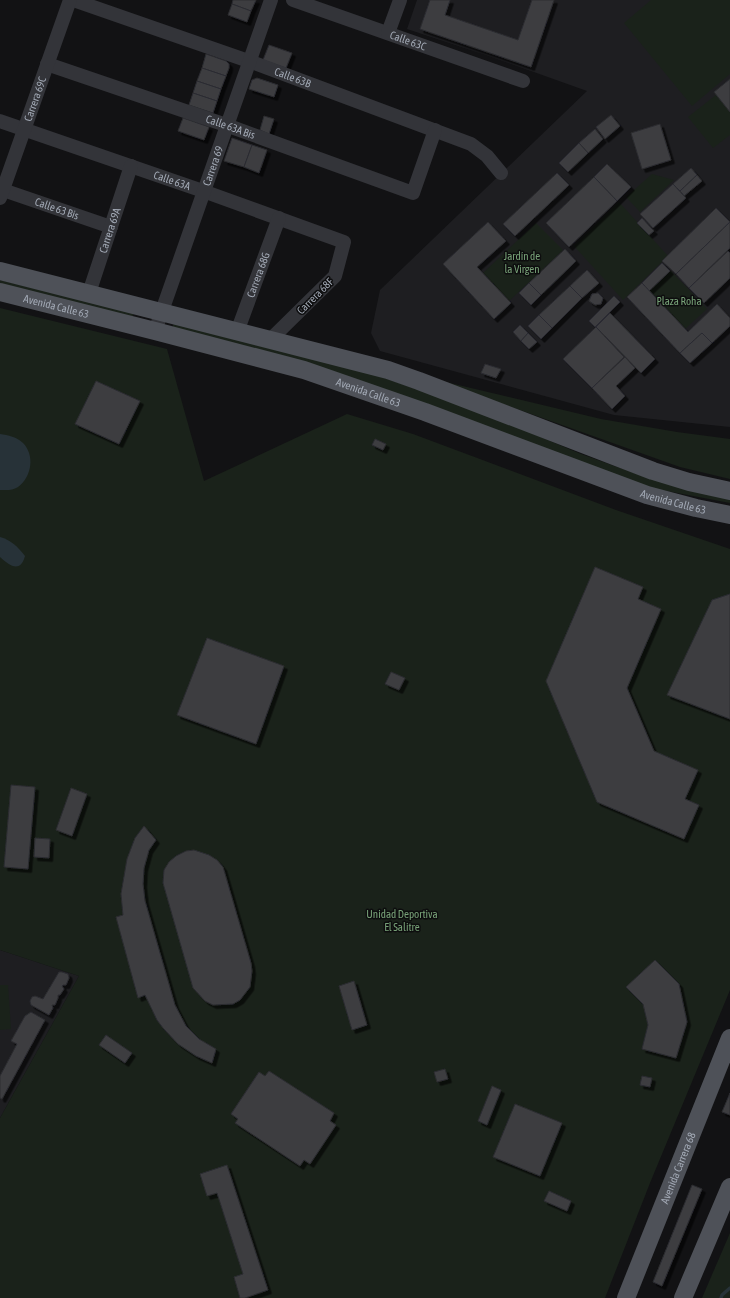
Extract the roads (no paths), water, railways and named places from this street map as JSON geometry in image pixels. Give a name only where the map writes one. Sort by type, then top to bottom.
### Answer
[{"type":"main road","name":"Avenida Calle 63","points":[[0,271],[405,376],[653,471],[689,482],[730,491]]},
{"type":"main road","name":"Avenida Calle 63","points":[[0,292],[286,364],[325,376],[425,412],[648,495],[696,508],[730,515]]},
{"type":"main road","name":"Avenida Carrera 68","points":[[626,1298],[730,1038]]},
{"type":"main road","points":[[684,1298],[730,1187]]},
{"type":"street","name":"Calle 63B","points":[[71,0],[248,61],[472,144],[487,156],[501,173]]},
{"type":"street","name":"Carrera 69C","points":[[1,194],[71,0]]},
{"type":"street","name":"Carrera 69","points":[[155,331],[270,0]]},
{"type":"street","name":"Calle 63C","points":[[293,0],[522,81]]},
{"type":"street","points":[[388,34],[400,0]]},
{"type":"street","name":"Calle 63A Bis","points":[[47,64],[413,193],[435,130]]},
{"type":"street","name":"Calle 63A","points":[[0,121],[203,191],[344,242]]},
{"type":"street","name":"Carrera 69A","points":[[89,294],[131,166]]},
{"type":"street","name":"Calle 63 Bis","points":[[1,194],[111,226]]},
{"type":"street","name":"Carrera 68G","points":[[238,332],[278,218]]},
{"type":"street","name":"Carrera 68F","points":[[270,340],[335,276],[344,242]]},
{"type":"waterway","points":[[721,1298],[722,1295],[730,1288]]},
{"type":"park label","name":"Jardín de la Virgen","points":[[522,262]]},
{"type":"park label","name":"Plaza Roha","points":[[679,301]]},
{"type":"park label","name":"Unidad Deportiva El Salitre","points":[[402,920]]}]
